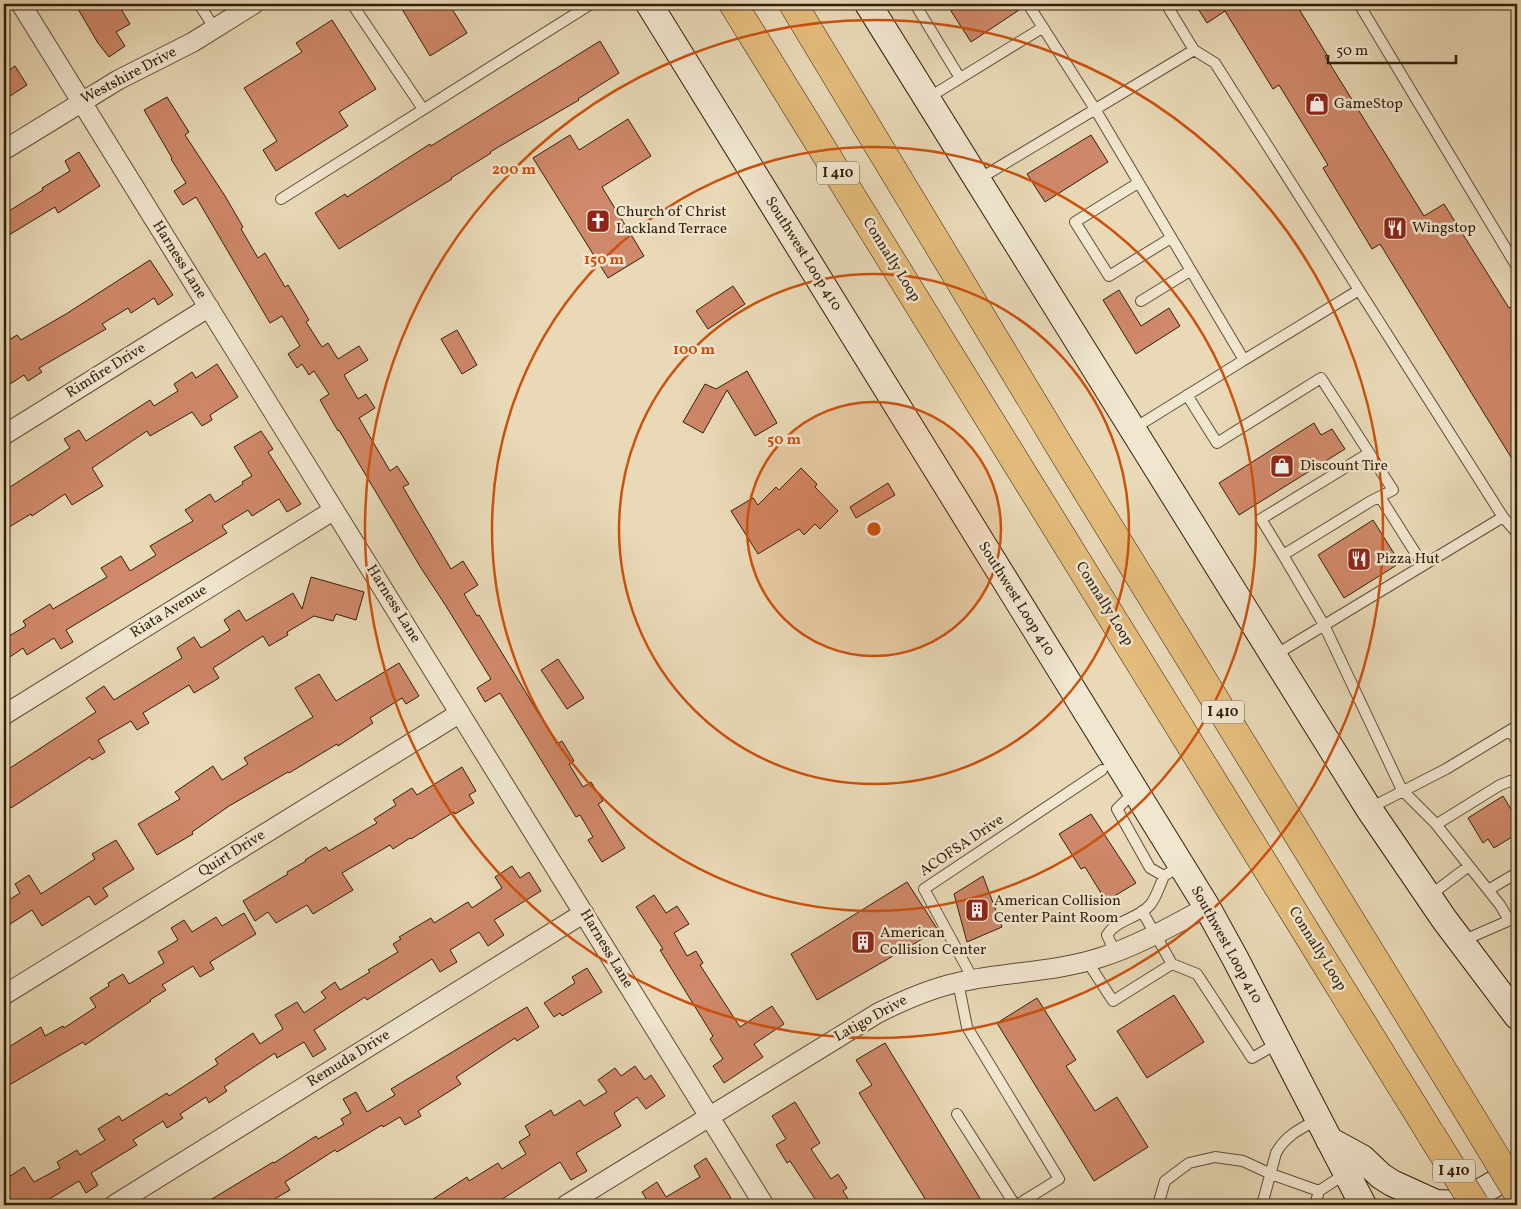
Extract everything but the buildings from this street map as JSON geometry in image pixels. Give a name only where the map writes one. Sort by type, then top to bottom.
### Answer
[{"type":"highway","name":"Connally Loop","points":[[733,4],[1475,1205]]},
{"type":"highway","name":"I 410","points":[[793,4],[1061,449],[1517,1192]]},
{"type":"main road","name":"Southwest Loop 410","points":[[649,4],[1135,791],[1172,871],[1206,907],[1235,958],[1360,1203]]},
{"type":"main road","points":[[868,4],[1369,809],[1429,896],[1517,1016]]},
{"type":"main road","points":[[1324,1130],[1362,1158],[1381,1176],[1436,1203],[1460,1204],[1501,1180],[1517,1168]]},
{"type":"street","name":"Harness Lane","points":[[21,4],[764,1205]]},
{"type":"street","name":"Westshire Drive","points":[[4,150],[81,101],[193,42],[254,4]]},
{"type":"street","name":"Rimfire Drive","points":[[4,435],[208,307]]},
{"type":"street","name":"Riata Avenue","points":[[4,715],[334,510]]},
{"type":"street","name":"Quirt Drive","points":[[4,995],[460,713]]},
{"type":"street","name":"Latigo Drive","points":[[566,1205],[878,1013],[915,995],[966,981],[1049,969],[1116,952],[1155,935],[1206,907]]},
{"type":"street","name":"Remuda Drive","points":[[114,1205],[584,914]]},
{"type":"lane","points":[[199,4],[214,28]]},
{"type":"lane","points":[[352,4],[423,109]]},
{"type":"lane","points":[[281,199],[591,4]]},
{"type":"lane","points":[[915,4],[960,78]]},
{"type":"lane","points":[[1028,4],[1095,109],[1244,360]]},
{"type":"lane","points":[[1166,4],[1194,50],[1215,63],[1503,517],[1517,532]]},
{"type":"lane","points":[[1359,4],[1517,267]]},
{"type":"lane","points":[[927,98],[1042,28]]},
{"type":"lane","points":[[978,180],[1194,50]]},
{"type":"lane","points":[[1138,183],[1075,222],[1109,276],[1171,238]]},
{"type":"lane","points":[[1141,301],[1190,271]]},
{"type":"lane","points":[[1133,429],[1359,290]]},
{"type":"lane","points":[[1187,396],[1217,443],[1321,378],[1393,490],[1283,555]]},
{"type":"lane","points":[[1369,453],[1261,519],[1324,625],[1402,790],[1437,824],[1488,890],[1515,918],[1462,941]]},
{"type":"lane","points":[[1380,497],[1423,565]]},
{"type":"lane","points":[[1274,656],[1503,517]]},
{"type":"lane","points":[[1369,809],[1402,790],[1446,769],[1514,728],[1517,742]]},
{"type":"lane","name":"ACOFSA Drive","points":[[966,981],[924,889],[1102,770]]},
{"type":"lane","points":[[1437,824],[1500,785],[1510,781],[1517,783]]},
{"type":"lane","points":[[1429,896],[1469,866]]},
{"type":"lane","points":[[1116,952],[1107,935],[1112,927],[1151,904],[1172,871]]},
{"type":"lane","points":[[1488,890],[1517,873]]},
{"type":"lane","points":[[1142,911],[1172,964],[1197,974],[1252,1058],[1279,1043]]},
{"type":"lane","points":[[1087,960],[1113,1001],[1172,964]]},
{"type":"lane","points":[[957,1114],[1016,1205],[1059,1179],[966,1027],[966,981]]},
{"type":"lane","points":[[1262,1205],[1276,1153],[1285,1140],[1296,1131],[1324,1130]]},
{"type":"lane","points":[[1158,1205],[1165,1181],[1190,1163],[1215,1157],[1243,1161],[1270,1174],[1319,1191]]},
{"type":"lane","points":[[1315,1205],[1319,1191],[1346,1174]]},
{"type":"place","name":"GameStop","points":[[1317,104]]},
{"type":"place","name":"Church of Christ Lackland Terrace","points":[[598,221]]},
{"type":"place","name":"Wingstop","points":[[1395,228]]},
{"type":"place","name":"Discount Tire","points":[[1282,466]]},
{"type":"place","name":"Pizza Hut","points":[[1359,559]]},
{"type":"place","name":"American Collision Center Paint Room","points":[[977,910]]},
{"type":"place","name":"American Collision Center","points":[[863,942]]}]
